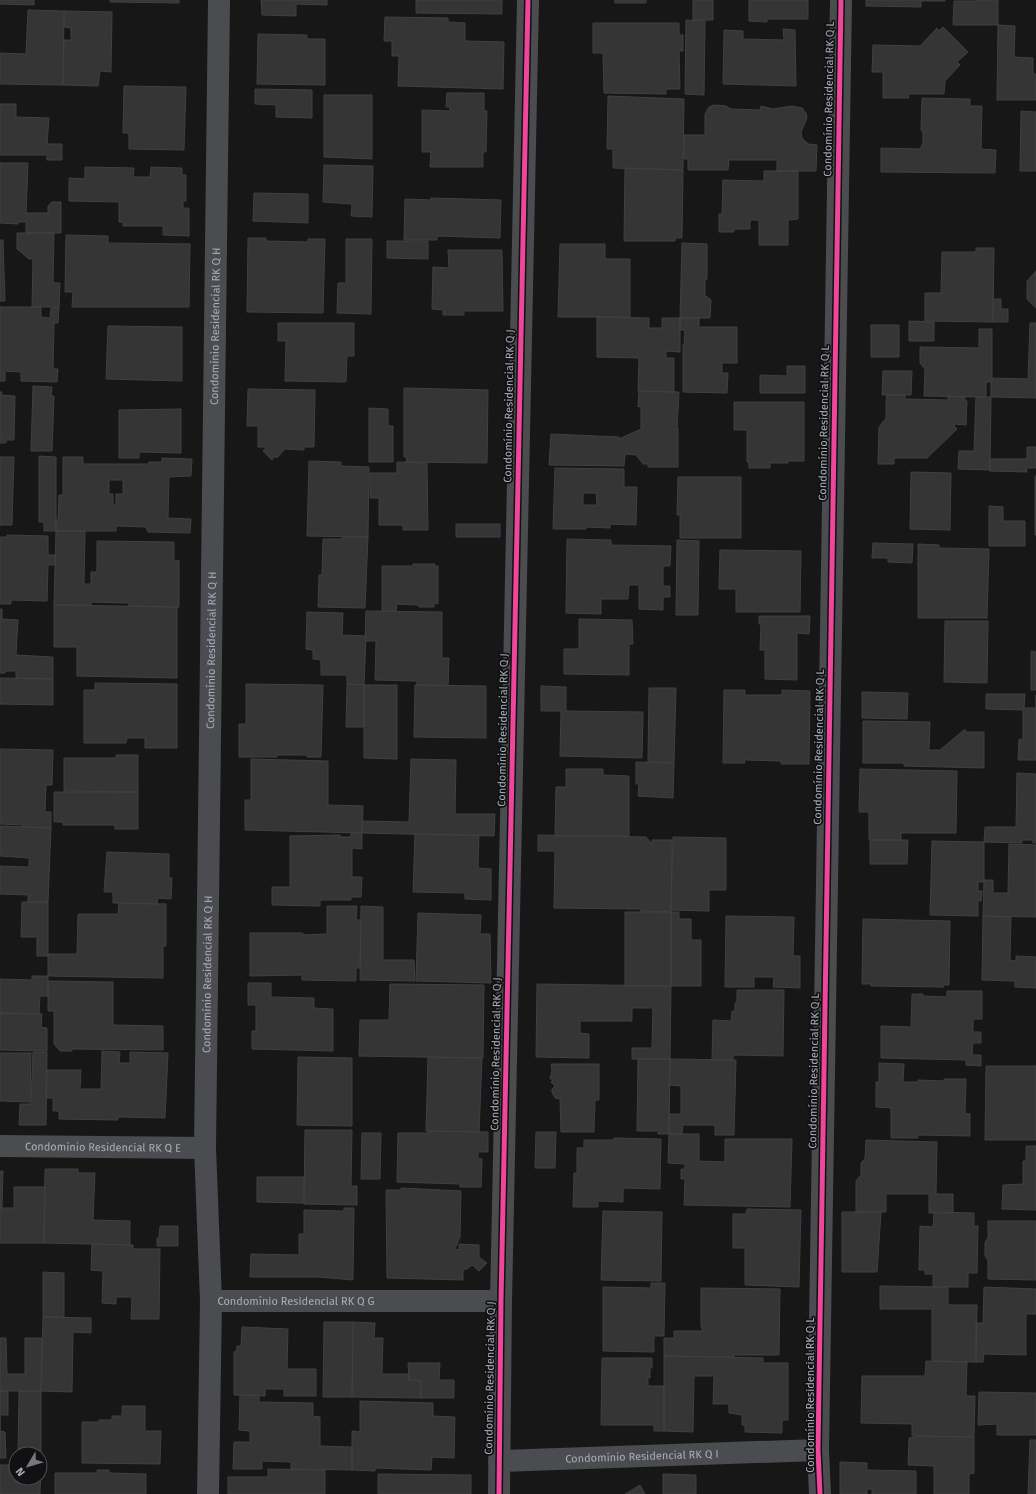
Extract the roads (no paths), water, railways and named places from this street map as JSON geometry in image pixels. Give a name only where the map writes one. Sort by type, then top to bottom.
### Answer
[{"type":"street","name":"Condomínio Residencial RK Q H","points":[[211,1301],[205,1148],[219,0]]},
{"type":"street","name":"Condomínio Residencial RK Q J","points":[[499,1461],[528,0]]},
{"type":"street","name":"Condomínio Residencial RK Q L","points":[[820,1494],[818,1450],[841,0]]},
{"type":"street","name":"Condomínio Residencial RK Q E","points":[[0,1146],[205,1148]]},
{"type":"street","name":"Condomínio Residencial RK Q G","points":[[208,1494],[211,1301],[501,1301]]},
{"type":"street","name":"Condomínio Residencial RK Q I","points":[[499,1461],[818,1450]]},
{"type":"street","points":[[499,1461],[499,1494]]}]
